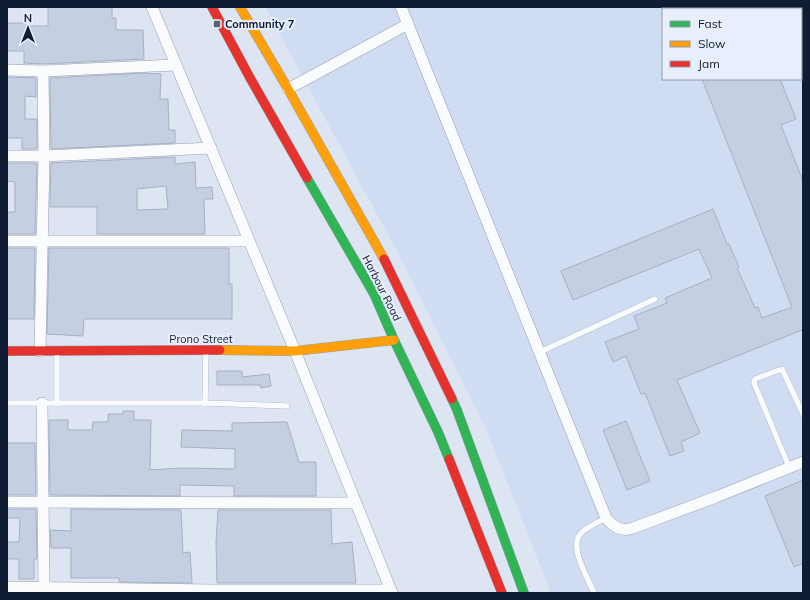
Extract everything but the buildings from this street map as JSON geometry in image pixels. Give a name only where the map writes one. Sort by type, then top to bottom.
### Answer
[{"type":"main road","name":"Harbour Road","points":[[212,7],[249,76],[374,294],[394,340],[438,432],[502,593]]},
{"type":"main road","name":"Harbour Road","points":[[240,7],[390,270],[457,410],[524,593]]},
{"type":"main road","name":"Prono Street","points":[[7,351],[206,350],[296,352],[394,340]]},
{"type":"street","points":[[7,587],[212,592],[391,591],[296,352],[152,7]]},
{"type":"street","points":[[402,7],[606,518],[612,525],[619,529],[626,530],[633,528],[803,462]]},
{"type":"street","points":[[288,89],[408,24]]},
{"type":"street","points":[[7,70],[43,71],[175,65]]},
{"type":"street","points":[[40,351],[44,156],[43,71]]},
{"type":"street","points":[[7,156],[44,156],[211,148]]},
{"type":"street","points":[[7,242],[249,241]]},
{"type":"street","points":[[42,403],[44,587]]},
{"type":"street","points":[[7,502],[355,503]]},
{"type":"lane","points":[[540,352],[655,299]]},
{"type":"lane","points":[[205,403],[206,350]]},
{"type":"lane","points":[[57,351],[57,403]]},
{"type":"lane","points":[[789,467],[754,383],[755,379],[782,369],[803,414]]},
{"type":"lane","points":[[7,403],[205,403],[287,406]]},
{"type":"lane","points":[[594,593],[576,552],[576,544],[577,538],[582,532],[606,518]]},
{"type":"shaded area","points":[[265,7],[803,7],[803,593],[551,593],[485,427],[399,255]]},
{"type":"traffic: fast","points":[[307,178],[374,294],[449,459]]},
{"type":"traffic: fast","points":[[452,399],[524,593]]},
{"type":"traffic: slow","points":[[240,7],[384,259]]},
{"type":"traffic: slow","points":[[220,350],[295,351],[394,340]]},
{"type":"traffic: jam","points":[[212,7],[307,178]]},
{"type":"traffic: jam","points":[[384,259],[452,399]]},
{"type":"traffic: jam","points":[[7,351],[220,350]]},
{"type":"traffic: jam","points":[[449,459],[502,593]]},
{"type":"place","name":"Community 7","points":[[217,24]]}]
